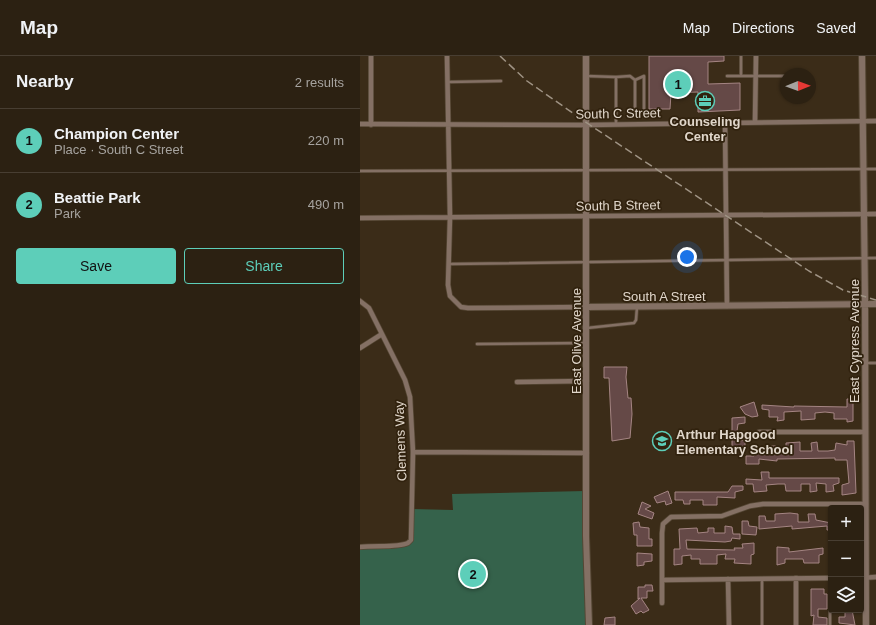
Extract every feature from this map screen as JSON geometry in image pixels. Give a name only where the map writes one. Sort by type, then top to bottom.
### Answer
[{"type":"street","points":[[371,56],[371,125]]},
{"type":"street","points":[[447,56],[450,217],[449,264]]},
{"type":"street","name":"East Olive Avenue","points":[[586,56],[586,543],[589,625]]},
{"type":"street","points":[[755,122],[756,56]]},
{"type":"street","name":"East Cypress Avenue","points":[[862,56],[866,504],[863,577]]},
{"type":"street","name":"South C Street","points":[[360,124],[616,125],[725,122],[876,121]]},
{"type":"street","points":[[725,122],[726,259],[728,306]]},
{"type":"street","name":"South B Street","points":[[360,218],[876,214]]},
{"type":"street","name":"South A Street","points":[[449,264],[449,291],[455,303],[461,307],[468,308],[876,304]]},
{"type":"street","name":"Clemens Way","points":[[360,301],[369,308],[408,388],[411,406],[413,452],[411,540],[408,544],[400,546],[374,545],[360,547]]},
{"type":"street","points":[[360,348],[382,334]]},
{"type":"street","points":[[518,382],[587,381]]},
{"type":"street","points":[[759,432],[865,432]]},
{"type":"street","points":[[413,452],[587,453]]},
{"type":"street","points":[[662,604],[662,533],[663,524],[671,518],[722,516],[750,506],[763,504],[866,504]]},
{"type":"street","points":[[864,578],[876,577]]},
{"type":"street","points":[[796,578],[796,625]]},
{"type":"street","points":[[662,580],[828,578]]},
{"type":"street","points":[[728,579],[729,625]]},
{"type":"street","name":"East Cypress Avenue","points":[[864,594],[866,625]]},
{"type":"lane","points":[[741,56],[741,76]]},
{"type":"lane","points":[[586,76],[630,76],[635,80]]},
{"type":"lane","points":[[635,80],[644,76],[644,112]]},
{"type":"lane","points":[[727,76],[780,76]]},
{"type":"lane","points":[[616,77],[616,125]]},
{"type":"lane","points":[[635,80],[635,112]]},
{"type":"lane","points":[[448,82],[501,81]]},
{"type":"lane","points":[[360,171],[876,169]]},
{"type":"lane","points":[[449,264],[876,258]]},
{"type":"lane","points":[[587,328],[634,323],[636,320],[637,307]]},
{"type":"lane","points":[[477,344],[587,343]]},
{"type":"lane","points":[[865,363],[876,363]]},
{"type":"lane","points":[[762,579],[762,625]]},
{"type":"lane","points":[[830,613],[830,625]]},
{"type":"green space","points":[[585,491],[586,625],[360,625],[360,547],[408,543],[412,509],[453,510],[452,494]]},
{"type":"building","points":[[649,56],[724,56],[724,61],[708,62],[708,84],[740,83],[740,110],[698,112],[698,92],[671,93],[670,109],[649,109]]},
{"type":"building","points":[[604,367],[627,367],[626,377],[628,398],[631,398],[632,414],[630,438],[612,441],[609,378],[604,378]]},
{"type":"building","points":[[847,399],[853,399],[853,421],[847,422],[847,419],[834,419],[834,413],[825,412],[815,413],[815,419],[801,420],[801,411],[784,412],[784,420],[777,421],[778,417],[769,417],[769,410],[762,409],[762,405],[794,407],[847,407]]},
{"type":"building","points":[[754,402],[758,416],[752,417],[745,414],[740,407]]},
{"type":"building","points":[[745,417],[745,423],[738,424],[737,431],[739,441],[745,440],[745,447],[732,447],[732,418]]},
{"type":"building","points":[[847,441],[854,441],[856,493],[842,495],[842,485],[849,483],[847,460],[835,460],[835,458],[777,459],[777,461],[759,459],[759,464],[746,464],[746,456],[754,456],[754,449],[760,450],[760,452],[771,452],[771,446],[776,446],[776,451],[786,451],[786,443],[800,442],[800,451],[812,451],[811,443],[817,442],[818,451],[828,451],[835,450],[836,443],[847,445]]},
{"type":"building","points":[[761,472],[769,472],[769,478],[839,478],[839,483],[833,485],[834,491],[826,492],[826,484],[816,483],[817,491],[810,492],[810,484],[801,484],[801,491],[786,491],[785,484],[778,484],[766,485],[767,491],[754,492],[753,484],[746,484],[746,479],[762,480]]},
{"type":"building","points":[[732,486],[743,486],[743,490],[735,492],[735,498],[717,497],[717,505],[703,505],[703,500],[690,500],[690,504],[684,504],[683,500],[675,500],[675,492],[728,492]]},
{"type":"building","points":[[668,491],[672,503],[666,505],[665,501],[657,503],[654,497]]},
{"type":"building","points":[[642,502],[651,506],[645,509],[654,513],[652,519],[638,514]]},
{"type":"building","points":[[775,514],[798,514],[798,522],[809,522],[808,514],[815,514],[816,520],[828,522],[828,530],[827,526],[792,529],[792,526],[759,529],[759,516],[765,516],[766,521],[775,521]]},
{"type":"building","points":[[742,521],[748,521],[749,526],[757,527],[756,535],[742,534]]},
{"type":"building","points":[[639,522],[640,527],[649,528],[649,539],[652,539],[652,546],[637,546],[637,535],[634,535],[633,523]]},
{"type":"building","points":[[725,526],[732,527],[733,534],[740,534],[740,539],[732,538],[731,541],[725,542],[686,540],[687,549],[735,550],[734,548],[743,548],[742,544],[754,543],[754,554],[751,555],[751,564],[734,563],[735,559],[725,559],[726,554],[717,555],[717,564],[700,564],[700,559],[691,559],[691,555],[682,556],[682,564],[674,565],[674,549],[680,549],[679,529],[697,528],[698,533],[708,532],[708,528],[714,528],[714,533],[725,533]]},
{"type":"building","points":[[777,547],[789,548],[789,552],[823,548],[823,554],[819,555],[819,563],[804,563],[803,559],[785,559],[785,563],[777,565]]},
{"type":"building","points":[[637,553],[652,554],[652,561],[644,562],[644,565],[637,566]]},
{"type":"building","points":[[645,585],[652,585],[653,591],[647,591],[647,598],[641,598],[649,610],[643,613],[641,611],[636,614],[631,606],[640,598],[638,599],[638,587],[645,587]]},
{"type":"building","points":[[811,589],[824,589],[824,594],[827,594],[827,609],[818,609],[818,617],[827,618],[827,625],[813,625],[814,615],[811,616]]},
{"type":"building","points":[[845,613],[853,613],[855,625],[839,623],[839,617],[845,617]]},
{"type":"building","points":[[615,617],[615,625],[604,625],[605,618]]},
{"type":"railway","points":[[500,56],[527,81],[590,125],[809,271],[843,290],[876,300]]},
{"type":"place","name":"Champion Center","points":[[678,84]]},
{"type":"place","name":"Counseling Center","points":[[705,101]]},
{"type":"place","name":"Arthur Hapgood Elementary School","points":[[662,441]]},
{"type":"place","name":"Beattie Park","points":[[473,574]]}]
